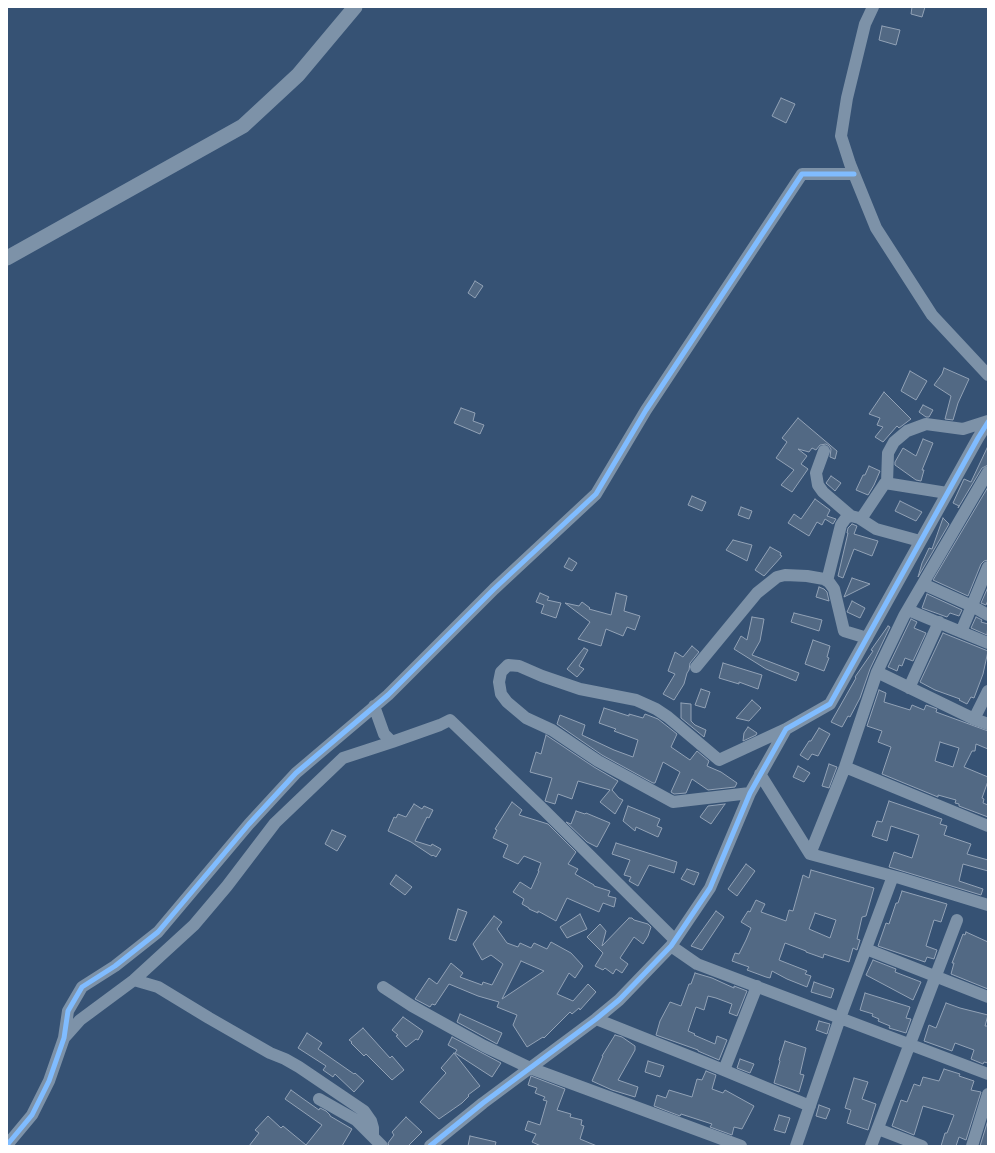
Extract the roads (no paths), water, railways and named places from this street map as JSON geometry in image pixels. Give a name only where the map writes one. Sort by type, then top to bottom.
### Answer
[{"type":"street","points":[[7,258],[243,126],[298,75],[355,7]]},
{"type":"street","points":[[873,7],[864,24],[847,98],[841,136],[854,174],[876,228],[932,315],[988,375]]},
{"type":"street","points":[[7,1145],[32,1115],[49,1081],[64,1038],[68,1011],[82,987],[116,966],[158,932],[248,824],[296,773],[394,690],[494,589],[596,494],[646,410],[802,174],[854,174]]},
{"type":"street","points":[[887,483],[888,453],[894,442],[907,431],[926,424],[963,428],[988,422]]},
{"type":"street","points":[[750,793],[673,802],[598,761],[552,730],[526,718],[507,702],[501,694],[499,682],[501,672],[508,665],[519,666],[542,676],[580,689],[636,700],[656,709],[718,760],[786,729],[830,704],[988,422]]},
{"type":"street","points":[[824,451],[816,473],[818,485],[823,492],[856,518],[876,529],[920,541]]},
{"type":"street","points":[[810,854],[845,767],[877,672],[908,610],[988,472]]},
{"type":"street","points":[[856,518],[884,484],[887,483],[948,493]]},
{"type":"street","points":[[827,581],[841,524],[846,518],[856,518]]},
{"type":"street","points":[[961,632],[988,567]]},
{"type":"street","points":[[696,667],[757,593],[777,577],[785,575],[807,576],[827,581],[834,589],[844,631],[866,638]]},
{"type":"street","points":[[923,584],[972,606],[988,615]]},
{"type":"street","points":[[908,610],[988,643]]},
{"type":"street","points":[[909,688],[938,622]]},
{"type":"street","points":[[877,672],[974,720],[988,724]]},
{"type":"street","points":[[974,720],[988,691]]},
{"type":"street","points":[[374,706],[384,734],[392,742]]},
{"type":"street","points":[[64,1038],[80,1020],[134,980],[194,925],[227,886],[275,823],[343,758],[440,725],[450,720],[545,811],[673,943],[696,964],[988,1074]]},
{"type":"street","points":[[430,1146],[483,1103],[596,1019],[619,1000],[673,943],[710,888],[750,793],[786,729]]},
{"type":"street","points":[[845,767],[988,825]]},
{"type":"street","points":[[760,774],[810,854],[893,876],[988,905]]},
{"type":"street","points":[[796,1146],[840,1018],[893,876]]},
{"type":"street","points":[[871,1146],[958,920]]},
{"type":"street","points":[[866,949],[988,997]]},
{"type":"street","points":[[134,980],[158,987],[222,1026],[270,1053],[299,1067],[364,1111],[371,1121],[373,1135]]},
{"type":"street","points":[[724,1070],[757,986]]},
{"type":"street","points":[[383,987],[412,1006],[484,1046],[530,1068],[741,1146]]},
{"type":"street","points":[[596,1019],[810,1106]]},
{"type":"street","points":[[972,1146],[988,1094]]},
{"type":"street","points":[[319,1099],[356,1120],[373,1135],[382,1146]]},
{"type":"street","points":[[878,1129],[922,1146]]}]
